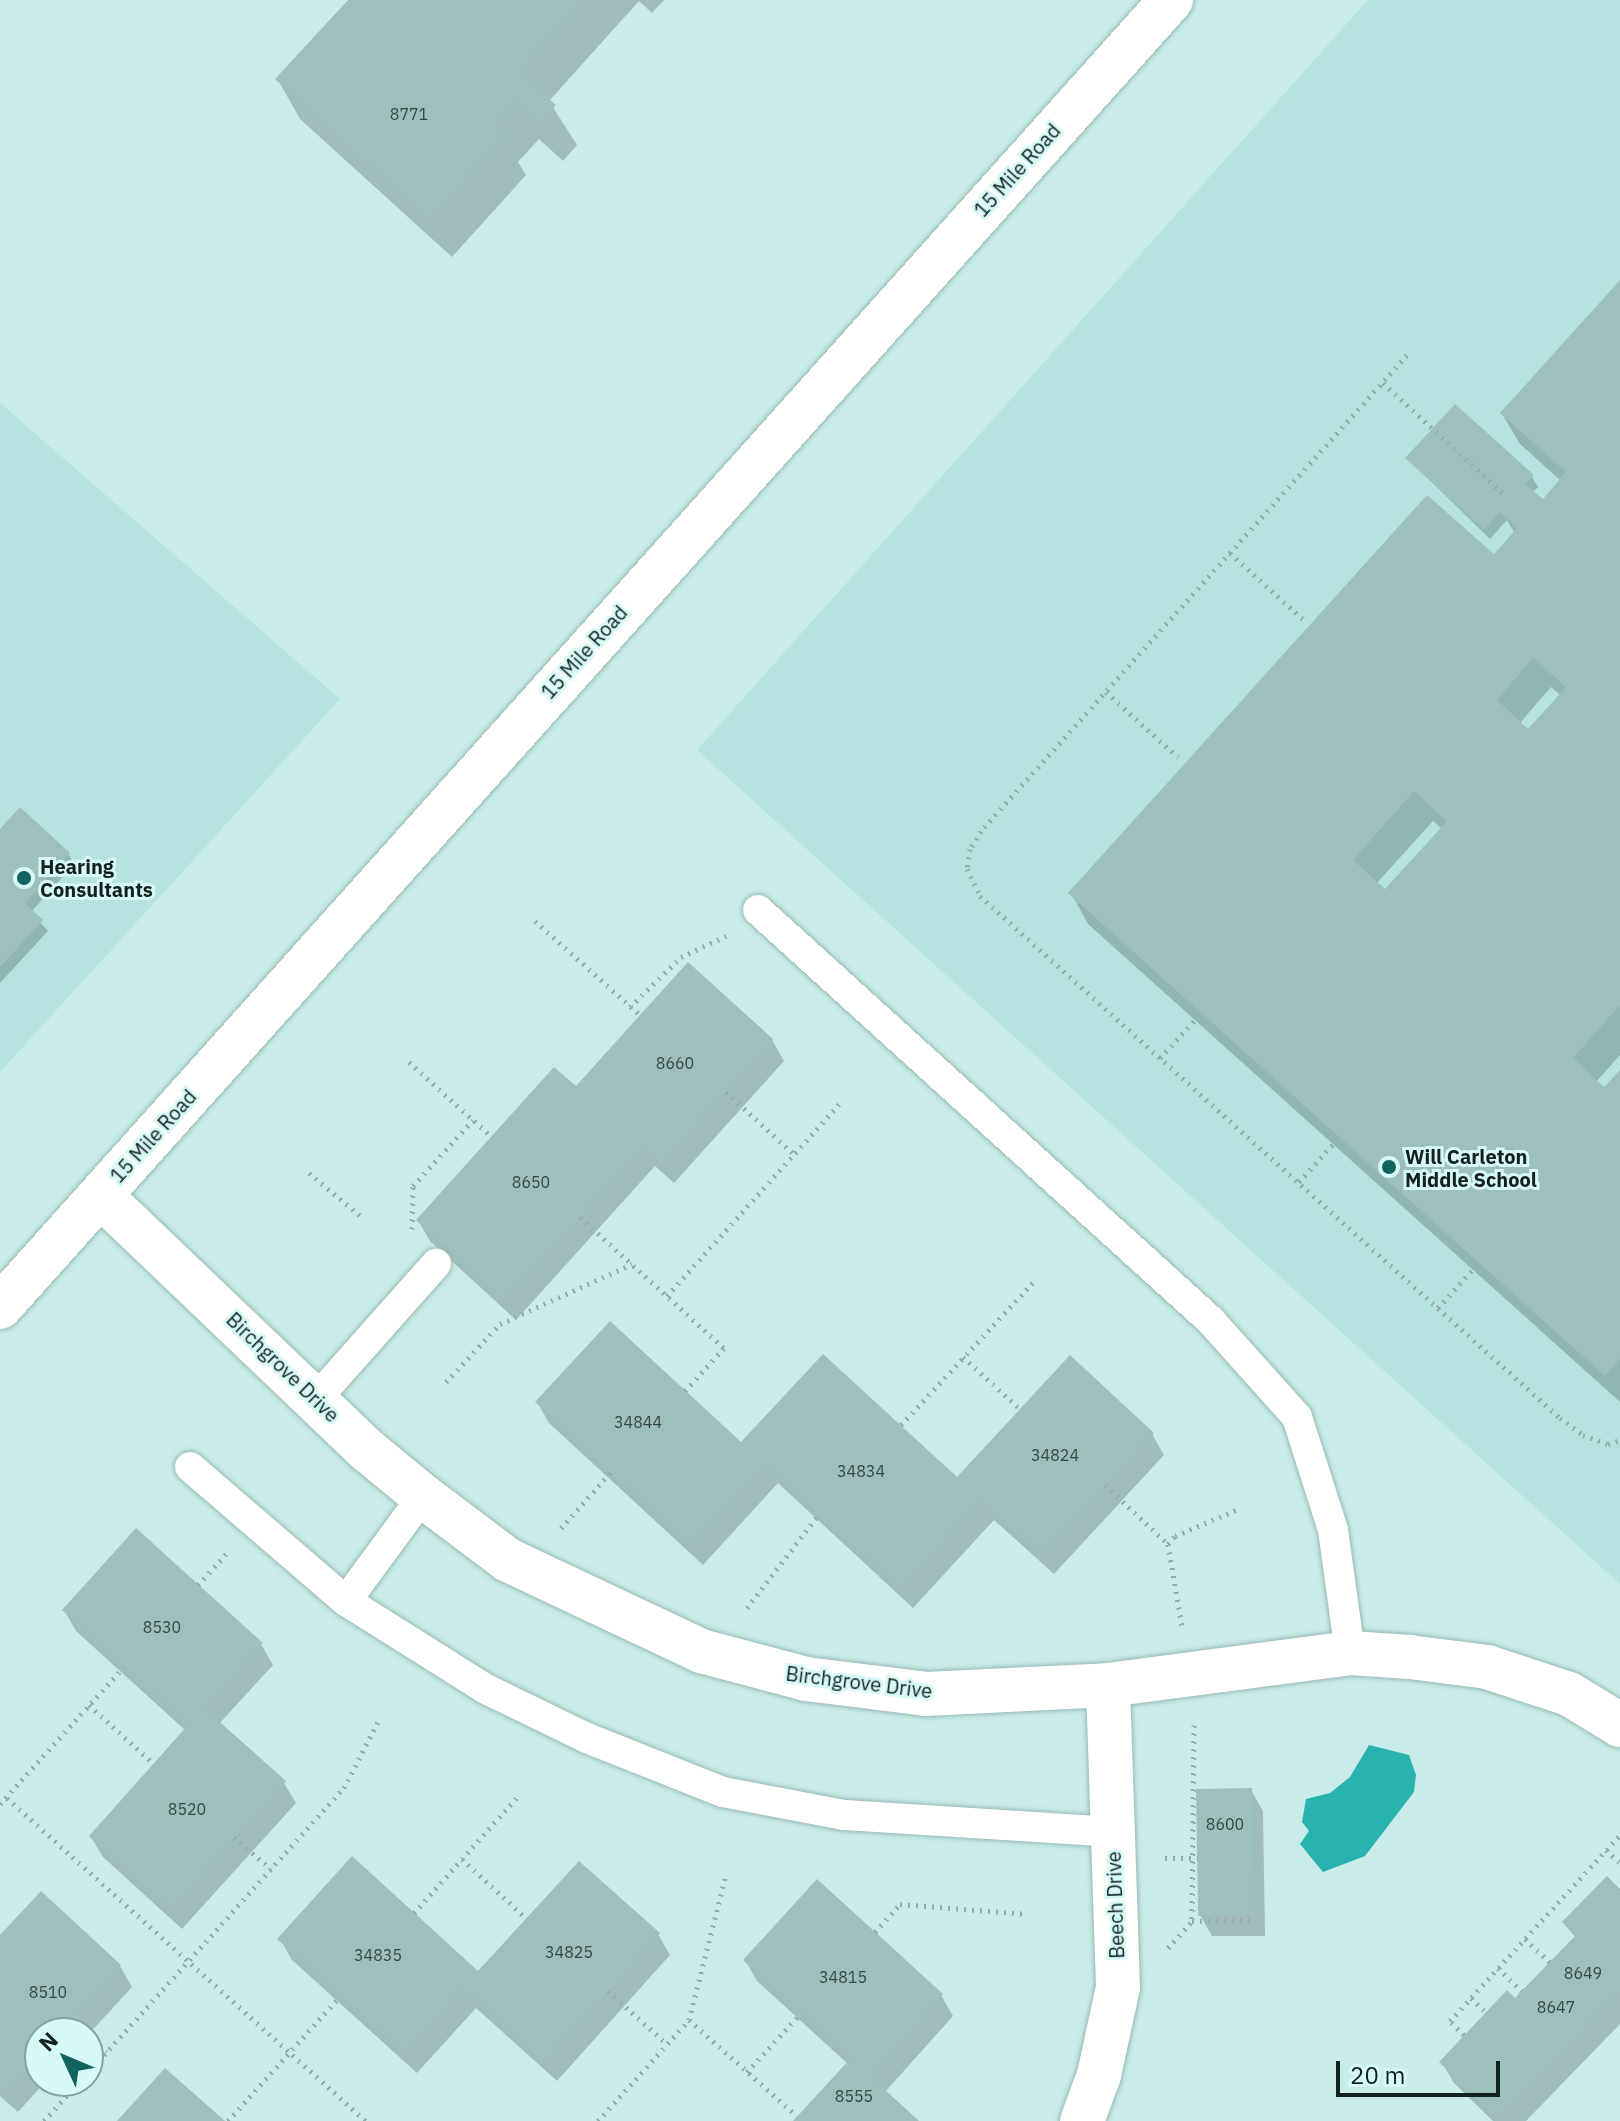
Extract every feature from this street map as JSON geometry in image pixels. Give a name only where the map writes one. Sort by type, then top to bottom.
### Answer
[{"type":"street","name":"15 Mile Road","points":[[0,1307],[1171,0]]},
{"type":"street","name":"Birchgrove Drive","points":[[101,1196],[423,1496],[508,1560],[701,1651],[806,1679],[926,1694],[1108,1685],[1350,1653],[1487,1667],[1569,1694],[1620,1725]]},
{"type":"street","name":"Beech Drive","points":[[1082,2121],[1099,2075],[1118,1987],[1108,1685]]},
{"type":"lane","points":[[748,920],[1210,1320],[1297,1417],[1333,1530],[1350,1653]]},
{"type":"lane","points":[[316,1399],[436,1264]]},
{"type":"lane","points":[[190,1467],[346,1601],[486,1689],[587,1738],[723,1792],[844,1815],[1113,1832]]},
{"type":"lane","points":[[346,1601],[423,1496]]},
{"type":"path","points":[[1407,355],[981,831],[970,849],[967,869],[980,896],[1583,1435],[1608,1444],[1620,1440]]},
{"type":"path","points":[[1383,383],[1506,496]]},
{"type":"path","points":[[1230,553],[1304,620]]},
{"type":"path","points":[[1106,692],[1178,757]]},
{"type":"path","points":[[630,1007],[681,957],[748,920]]},
{"type":"path","points":[[535,921],[640,1015]]},
{"type":"path","points":[[1160,1058],[1196,1019]]},
{"type":"path","points":[[409,1062],[492,1137]]},
{"type":"path","points":[[726,1092],[794,1154]]},
{"type":"path","points":[[667,1296],[842,1101]]},
{"type":"path","points":[[413,1232],[413,1186],[473,1120]]},
{"type":"path","points":[[1299,1182],[1335,1142]]},
{"type":"path","points":[[309,1173],[364,1219]]},
{"type":"path","points":[[580,1217],[724,1348],[685,1391]]},
{"type":"path","points":[[446,1382],[500,1324],[632,1264]]},
{"type":"path","points":[[1438,1308],[1476,1266]]},
{"type":"path","points":[[901,1425],[1037,1278]]},
{"type":"path","points":[[963,1357],[1020,1409]]},
{"type":"path","points":[[561,1528],[611,1472]]},
{"type":"path","points":[[1105,1485],[1168,1544],[1185,1642]]},
{"type":"path","points":[[1168,1544],[1175,1536],[1236,1510]]},
{"type":"path","points":[[747,1608],[819,1514]]},
{"type":"path","points":[[198,1585],[236,1543]]},
{"type":"path","points":[[0,1804],[124,1667]]},
{"type":"path","points":[[89,1705],[154,1764]]},
{"type":"path","points":[[104,2055],[344,1788],[380,1718]]},
{"type":"path","points":[[1194,1721],[1192,1921],[1254,1920]]},
{"type":"path","points":[[414,1913],[520,1794]]},
{"type":"path","points":[[7,1798],[366,2121]]},
{"type":"path","points":[[1464,2035],[1450,2021],[1620,1835]]},
{"type":"path","points":[[234,1837],[271,1869]]},
{"type":"path","points":[[1606,1850],[1620,1863]]},
{"type":"path","points":[[1154,1858],[1195,1858]]},
{"type":"path","points":[[462,1859],[526,1918]]},
{"type":"path","points":[[598,2121],[689,2020],[726,1875]]},
{"type":"path","points":[[875,1932],[900,1904],[1026,1914]]},
{"type":"path","points":[[1525,1939],[1550,1962]]},
{"type":"path","points":[[1498,1968],[1522,1991]]},
{"type":"path","points":[[608,1991],[667,2044]]},
{"type":"path","points":[[228,2121],[340,1996]]},
{"type":"path","points":[[1471,1998],[1486,2012]]},
{"type":"path","points":[[747,2072],[801,2013]]},
{"type":"path","points":[[689,2020],[797,2116]]},
{"type":"path","points":[[104,2049],[107,2052]]},
{"type":"path","points":[[44,2121],[66,2097]]},
{"type":"shaded area","name":"Will Carleton Middle School","points":[[1368,0],[1620,0],[1620,1584],[697,750]]},
{"type":"shaded area","points":[[0,403],[340,699],[0,1072]]},
{"type":"water","points":[[1369,1745],[1409,1755],[1416,1775],[1414,1792],[1365,1856],[1323,1872],[1300,1844],[1309,1831],[1302,1822],[1306,1799],[1330,1793],[1350,1777]]},
{"type":"building","points":[[348,0],[583,0],[518,71],[556,105],[539,123],[516,101],[494,125],[505,135],[429,219],[275,79]]},
{"type":"building","points":[[1620,280],[1620,1005],[1573,1058],[1604,1087],[1620,1070],[1620,1359],[1605,1376],[1068,893],[1427,495],[1494,554],[1517,528],[1500,512],[1484,530],[1405,458],[1455,404],[1534,475],[1525,484],[1543,499],[1566,472],[1500,413]],"holes":[[[1533,658],[1566,687],[1528,729],[1497,700]],[[1414,791],[1447,821],[1385,889],[1353,860]]]},
{"type":"building","name":"Hearing Consultants","points":[[20,807],[70,853],[25,903],[43,920],[0,967],[0,829]]},
{"type":"building","points":[[688,962],[773,1039],[661,1163],[643,1147],[504,1300],[416,1220],[554,1067],[576,1086]]},
{"type":"building","points":[[610,1321],[741,1442],[823,1354],[957,1477],[1070,1355],[1154,1433],[1041,1555],[981,1500],[900,1589],[765,1464],[690,1545],[535,1402]]},
{"type":"building","points":[[136,1528],[263,1643],[204,1708],[286,1781],[170,1909],[89,1836],[188,1725],[62,1610]]},
{"type":"building","points":[[1252,1788],[1254,1915],[1198,1916],[1196,1789]]},
{"type":"building","points":[[352,1856],[478,1971],[579,1861],[660,1933],[544,2061],[463,1988],[404,2053],[277,1939]]},
{"type":"building","points":[[1607,1876],[1620,1889],[1620,1991],[1497,2118],[1439,2062],[1507,1990],[1515,1998],[1575,1936],[1562,1922]]},
{"type":"building","points":[[817,1879],[943,1994],[870,2076],[919,2121],[793,2121],[851,2058],[743,1960]]},
{"type":"building","points":[[41,1891],[121,1965],[74,2017],[24,2017],[24,2071],[5,2092],[0,2088],[0,1935]]},
{"type":"building","points":[[165,2068],[225,2121],[117,2121]]},
{"type":"place","name":"Hearing Consultants","points":[[24,878]]},
{"type":"place","name":"Will Carleton Middle School","points":[[1389,1167]]}]
